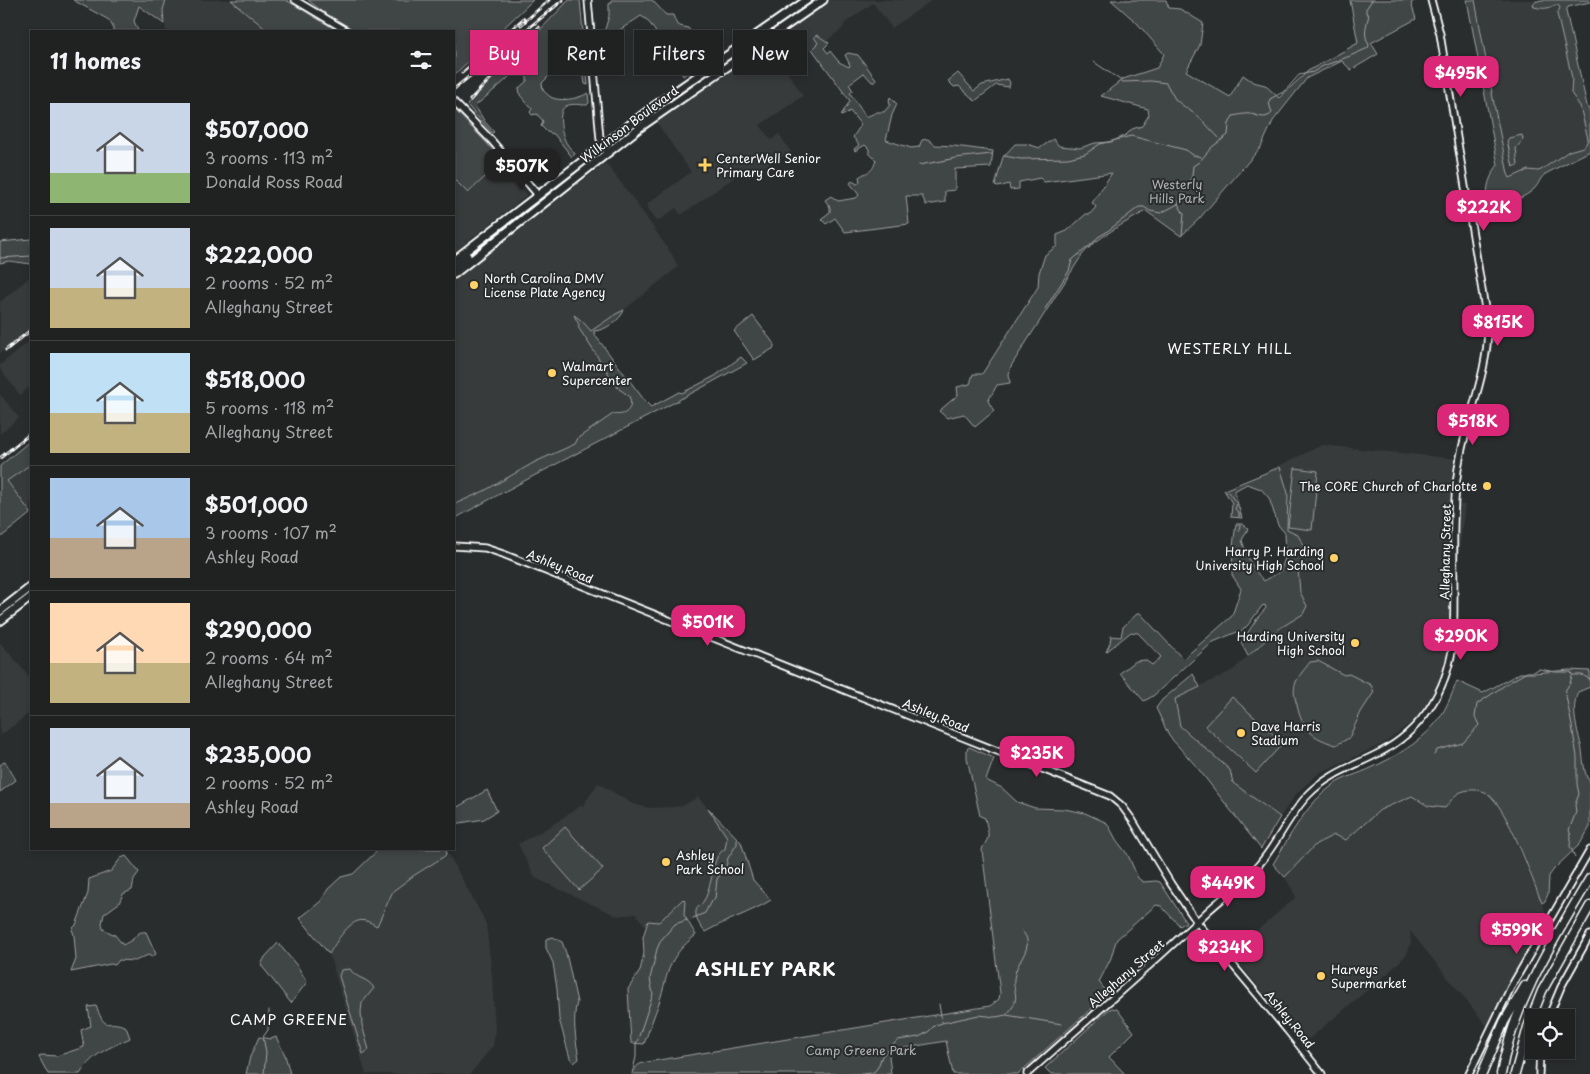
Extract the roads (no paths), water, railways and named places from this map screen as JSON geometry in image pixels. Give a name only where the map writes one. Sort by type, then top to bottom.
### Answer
[{"type":"highway","points":[[1501,1074],[1519,1010],[1530,984],[1590,878]]},
{"type":"highway","points":[[1515,1074],[1528,1027],[1542,991],[1590,906]]},
{"type":"highway","points":[[1482,1074],[1511,1008],[1543,959]]},
{"type":"main road","name":"Wilkinson Boulevard","points":[[455,259],[653,107],[807,0]]},
{"type":"main road","name":"Wilkinson Boulevard","points":[[455,273],[651,119],[823,0]]},
{"type":"main road","points":[[509,230],[510,224],[538,201],[538,195]]},
{"type":"main road","points":[[455,266],[472,251],[476,243]]},
{"type":"main road","points":[[0,611],[30,588]]},
{"type":"main road","points":[[0,621],[30,598]]},
{"type":"street","points":[[295,0],[345,30]]},
{"type":"street","points":[[588,0],[595,89],[602,145],[608,153]]},
{"type":"street","name":"Alleghany Street","points":[[1027,1074],[1256,868],[1301,803],[1314,790],[1336,774],[1388,748],[1411,731],[1423,718],[1444,681],[1451,658],[1454,631],[1454,512],[1456,485],[1464,437],[1486,360],[1488,327],[1438,23],[1431,0]]},
{"type":"street","points":[[455,103],[491,140],[538,195]]},
{"type":"street","name":"Ashley Road","points":[[455,546],[474,546],[497,552],[1110,796],[1122,806],[1133,821],[1171,884],[1197,922],[1322,1074]]},
{"type":"street","points":[[1469,1074],[1516,978],[1590,850]]},
{"type":"street","points":[[1552,1009],[1561,987],[1590,935]]},
{"type":"street","points":[[1539,1074],[1540,1059]]},
{"type":"waterway","points":[[1045,309],[1069,271],[1072,260],[1098,237],[1139,207],[1161,213],[1178,204],[1192,176],[1193,166],[1212,147],[1228,135],[1229,124],[1233,116],[1242,114],[1267,116],[1272,113],[1269,103],[1270,99],[1285,91],[1299,75],[1313,72],[1368,48],[1366,30],[1369,15],[1366,13],[1366,9],[1372,0]]},
{"type":"waterway","points":[[1094,62],[1123,82],[1151,81],[1166,83],[1175,99],[1199,117],[1221,140]]},
{"type":"waterway","points":[[1004,156],[1021,159],[1068,158],[1085,154],[1100,144],[1131,136],[1186,150],[1193,155],[1201,157]]},
{"type":"waterway","points":[[919,165],[955,158],[992,154]]},
{"type":"waterway","points":[[1178,204],[1184,214],[1182,235]]},
{"type":"waterway","points":[[0,258],[30,256]]},
{"type":"waterway","points":[[1228,492],[1237,504],[1235,509],[1239,513],[1239,517]]},
{"type":"waterway","points":[[1239,531],[1240,525]]},
{"type":"waterway","points":[[1434,755],[1437,750],[1463,743],[1479,725],[1475,717],[1477,704],[1527,672],[1539,669],[1571,672],[1572,675],[1582,675],[1590,679]]},
{"type":"waterway","points":[[1572,676],[1565,691],[1577,757],[1579,794],[1575,805],[1576,812],[1569,830],[1571,836],[1570,846],[1575,857]]},
{"type":"waterway","points":[[693,918],[705,913],[715,898],[717,879],[726,867],[728,858],[737,844],[737,838]]},
{"type":"waterway","points":[[639,1036],[653,994],[650,979],[657,949],[661,940],[675,924],[687,920]]},
{"type":"waterway","points":[[1007,1014],[1015,1003],[1015,974],[1027,946],[1027,941],[1022,931]]},
{"type":"waterway","points":[[939,1004],[942,1022]]},
{"type":"waterway","points":[[264,1074],[266,1052],[263,1037],[268,1030],[269,1010]]},
{"type":"waterway","points":[[864,1074],[874,1072],[882,1056],[898,1040],[919,1037],[934,1026],[942,1023],[979,1015],[996,1017],[1006,1015],[1062,1024]]},
{"type":"waterway","points":[[632,1074],[638,1039]]},
{"type":"waterway","points":[[829,1074],[835,1074]]},
{"type":"railway","points":[[521,25],[549,0]]},
{"type":"railway","points":[[455,88],[563,0]]},
{"type":"railway","points":[[462,73],[524,18]]},
{"type":"railway","points":[[470,100],[539,27]]},
{"type":"railway","points":[[6,350],[30,331]]},
{"type":"railway","points":[[0,458],[30,434]]},
{"type":"place","name":"CenterWell Senior Primary Care","points":[[705,165]]},
{"type":"place","name":"North Carolina DMV License Plate Agency","points":[[474,285]]},
{"type":"place","name":"Walmart Supercenter","points":[[552,373]]},
{"type":"place","name":"The CORE Church of Charlotte","points":[[1487,486]]},
{"type":"place","name":"Harry P. Harding University High School","points":[[1334,558]]},
{"type":"place","name":"Harding University High School","points":[[1355,643]]},
{"type":"place","name":"Dave Harris Stadium","points":[[1241,733]]},
{"type":"place","name":"Ashley Park School","points":[[666,862]]},
{"type":"place","name":"Harveys Supermarket","points":[[1321,976]]},
{"type":"district","name":"WESTERLY HILL","points":[[1230,348]]},
{"type":"district","name":"ASHLEY PARK","points":[[766,968]]},
{"type":"district","name":"CAMP GREENE","points":[[289,1019]]},
{"type":"park label","name":"Westerly Hills Park","points":[[1177,191]]},
{"type":"park label","name":"Camp Greene Park","points":[[861,1050]]}]
